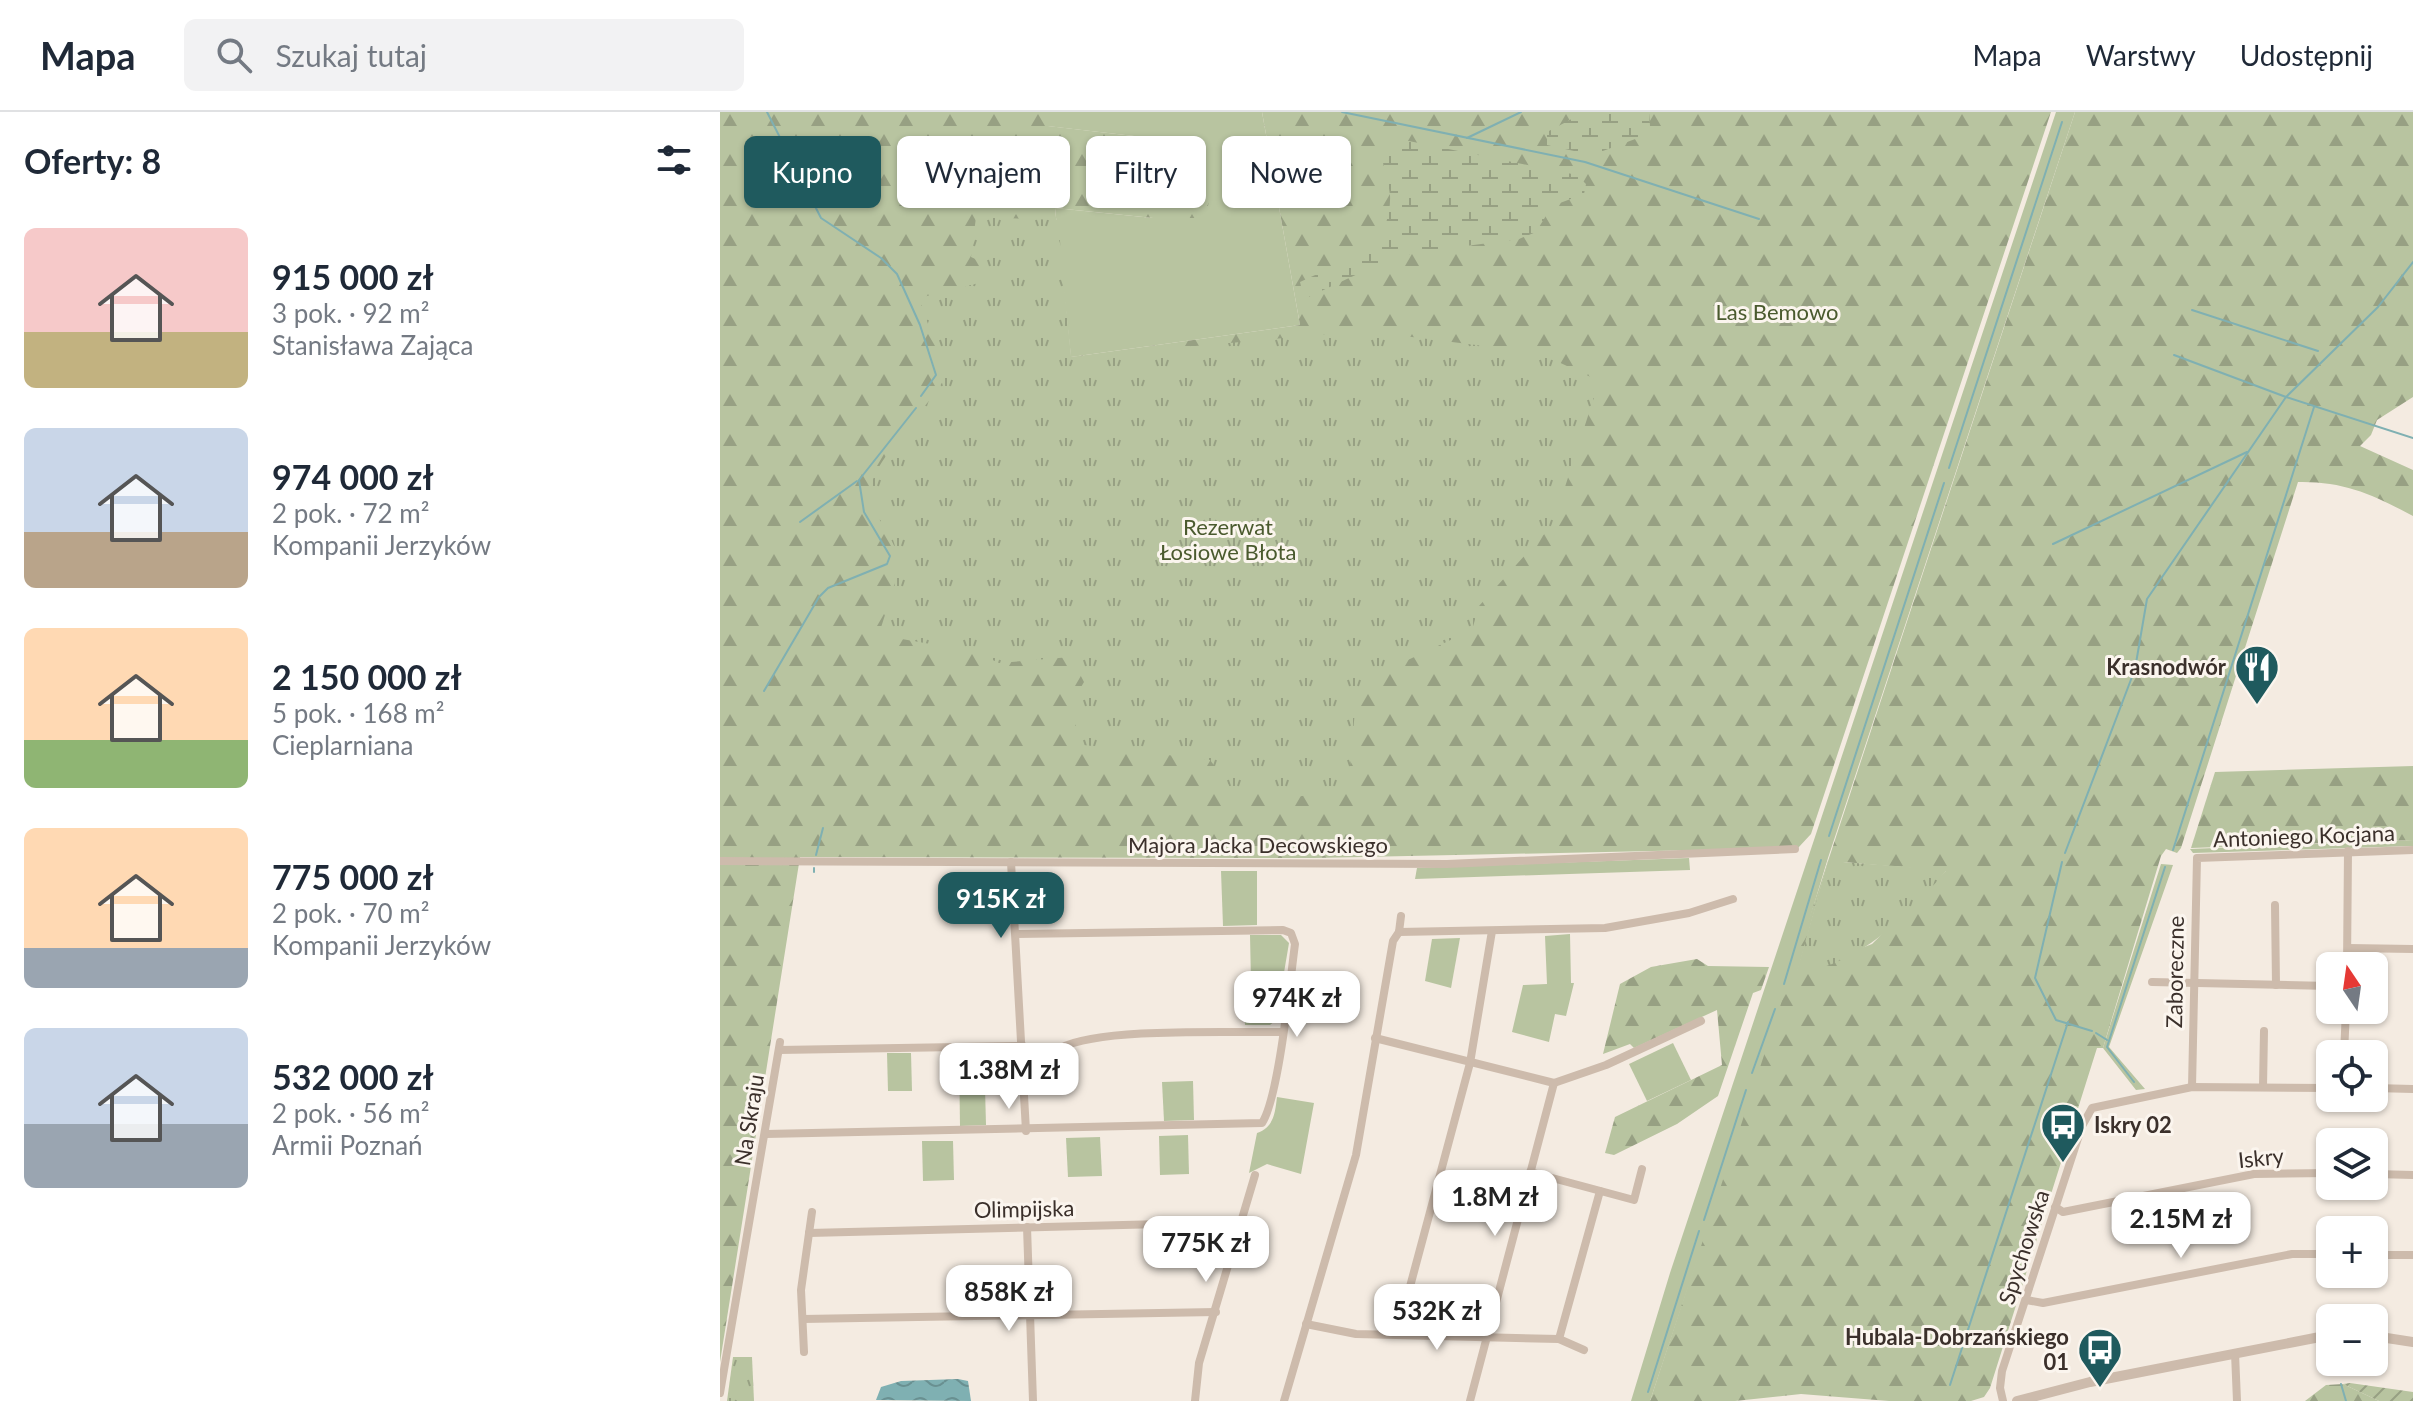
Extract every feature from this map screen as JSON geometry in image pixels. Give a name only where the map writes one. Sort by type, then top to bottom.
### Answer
[{"type":"street","name":"Majora Jacka Decowskiego","points":[[720,861],[1447,864],[1795,849]]},
{"type":"street","name":"Antoniego Kocjana","points":[[2197,858],[2413,850]]},
{"type":"street","points":[[2348,851],[2348,952]]},
{"type":"street","name":"Zaboreczne","points":[[2192,1087],[2197,858]]},
{"type":"street","points":[[1011,862],[1026,1131]]},
{"type":"street","points":[[1399,932],[1612,927],[1689,913],[1733,899]]},
{"type":"street","points":[[2275,905],[2276,985]]},
{"type":"street","points":[[1284,1401],[1356,1155],[1393,941],[1399,932],[1401,916]]},
{"type":"street","points":[[766,1134],[1026,1131],[1262,1123],[1268,1109],[1282,1032],[1295,944],[1291,933],[1283,930],[1017,934]]},
{"type":"street","points":[[1397,1335],[1470,1063],[1492,931]]},
{"type":"street","points":[[2348,948],[2413,949]]},
{"type":"street","points":[[2152,982],[2316,986]]},
{"type":"street","points":[[1375,1038],[1554,1083],[1606,1065],[1701,1021]]},
{"type":"street","points":[[2263,1087],[2264,1031]]},
{"type":"street","points":[[1024,1090],[1056,1052],[1086,1040],[1121,1035],[1282,1032]]},
{"type":"street","name":"Na Skraju","points":[[720,1393],[779,1046],[1023,1046]]},
{"type":"street","points":[[1470,1401],[1484,1338],[1554,1083]]},
{"type":"street","name":"Spychowska","points":[[2003,1401],[2000,1381],[2088,1112],[2106,1104],[2192,1087],[2316,1088]]},
{"type":"street","points":[[2388,1088],[2413,1089]]},
{"type":"street","points":[[1530,1172],[1634,1200],[1642,1169]]},
{"type":"street","name":"Iskry","points":[[2055,1207],[2063,1212],[2254,1174],[2316,1173]]},
{"type":"street","points":[[2388,1174],[2413,1175]]},
{"type":"street","points":[[1195,1401],[1199,1363],[1255,1175]]},
{"type":"street","points":[[1559,1339],[1600,1191]]},
{"type":"street","points":[[804,1352],[801,1290],[812,1212]]},
{"type":"street","name":"Olimpijska","points":[[809,1233],[1240,1222]]},
{"type":"street","points":[[1027,1227],[1033,1401]]},
{"type":"street","points":[[2026,1300],[2043,1303],[2292,1254],[2316,1254]]},
{"type":"street","points":[[2388,1255],[2413,1255]]},
{"type":"street","points":[[803,1319],[1216,1312]]},
{"type":"street","points":[[1306,1324],[1356,1334],[1559,1339],[1584,1350]]},
{"type":"street","points":[[2017,1401],[2069,1386],[2316,1338]]},
{"type":"street","points":[[2388,1338],[2413,1342]]},
{"type":"street","points":[[2235,1353],[2237,1401]]},
{"type":"green space","name":"Las Bemowo","points":[[720,112],[1047,112],[1048,126],[1134,136],[1086,136],[1086,208],[1206,208],[1206,172],[1215,177],[1205,218],[1153,218],[1055,208],[1071,357],[1300,325],[1279,208],[1351,208],[1351,136],[1266,136],[1262,112],[2051,112],[1811,834],[1798,848],[1314,858],[800,857],[720,1362]]},
{"type":"green space","points":[[1047,112],[1262,112],[1266,136],[1222,136],[1222,208],[1279,208],[1300,325],[1071,357],[1055,208],[1153,218],[1151,208],[1206,208],[1206,136],[1134,136],[1047,126]]},
{"type":"green space","points":[[1585,112],[1649,112],[1650,126],[1638,138],[1592,155],[1547,145],[1547,132]]},
{"type":"green space","points":[[2056,112],[2075,112],[1828,858],[1793,974],[1650,1401],[1631,1401],[1670,1273]]},
{"type":"green space","points":[[2075,112],[2413,112],[2413,397],[2377,420],[2371,435],[2360,446],[2413,470],[2413,516],[2358,491],[2330,484],[2298,482],[2181,848],[2177,853],[2166,849],[2161,856],[2103,1048],[2097,1048],[1990,1388],[1984,1397],[1971,1401],[1889,1401],[1801,1394],[1735,1401],[1650,1401]],"holes":[[[1828,862],[1946,871],[1872,944],[1797,973]]]},
{"type":"green space","points":[[1394,138],[1577,175],[1586,184],[1584,194],[1552,206],[1536,232],[1519,239],[1413,253],[1377,265],[1304,299],[1300,282],[1378,246],[1390,202],[1382,144]]},
{"type":"green space","name":"Rezerwat Łosiowe Błota","points":[[976,217],[1058,220],[1071,357],[1364,331],[1539,353],[1595,379],[1598,385],[1553,524],[1479,606],[1472,630],[1380,673],[1357,688],[1348,789],[1289,798],[1231,788],[1210,760],[1075,744],[1077,694],[1084,682],[1071,657],[999,663],[976,652],[879,635],[895,582],[897,561],[893,543],[873,505],[871,488],[892,447],[946,376],[919,298],[983,282],[984,263],[971,257]]},
{"type":"green space","points":[[2413,766],[2413,840],[2191,848],[2215,772]]},
{"type":"green space","points":[[2413,840],[2413,846],[2193,853],[2190,849]]},
{"type":"green space","points":[[1689,858],[1690,870],[1415,879],[1417,868]]},
{"type":"green space","points":[[1828,861],[1947,870],[1898,921],[1862,949],[1842,960],[1796,974]]},
{"type":"green space","points":[[2161,864],[2173,865],[2109,1047],[2145,1089],[2136,1090],[2103,1048]]},
{"type":"green space","points":[[1221,871],[1257,871],[1257,925],[1223,926]]},
{"type":"green space","points":[[1570,934],[1571,983],[1574,983],[1566,1016],[1555,1014],[1549,1042],[1512,1032],[1523,985],[1547,984],[1545,936]]},
{"type":"green space","points":[[1250,935],[1281,935],[1289,943],[1276,1020],[1270,1025],[1245,1025],[1244,983],[1251,982]]},
{"type":"green space","points":[[1460,938],[1451,988],[1425,981],[1432,939]]},
{"type":"green space","points":[[1697,959],[1708,966],[1769,967],[1761,990],[1753,993],[1718,1096],[1677,1124],[1614,1155],[1605,1153],[1615,1117],[1722,1065],[1717,1010],[1634,1048],[1630,1044],[1603,1054],[1620,984],[1651,967]]},
{"type":"green space","points":[[1673,1043],[1691,1080],[1647,1101],[1629,1064]]},
{"type":"green space","points":[[959,1051],[984,1051],[986,1125],[960,1126]]},
{"type":"green space","points":[[887,1053],[911,1053],[912,1091],[888,1091]]},
{"type":"green space","points":[[1193,1081],[1194,1120],[1164,1121],[1162,1082]]},
{"type":"green space","points":[[1277,1097],[1314,1103],[1301,1174],[1267,1164],[1249,1173],[1257,1133],[1270,1123]]},
{"type":"green space","points":[[1188,1135],[1189,1174],[1160,1175],[1159,1136]]},
{"type":"green space","points":[[1100,1137],[1102,1176],[1068,1177],[1066,1138]]},
{"type":"green space","points":[[922,1141],[953,1141],[954,1180],[923,1181]]},
{"type":"green space","points":[[733,1357],[752,1357],[754,1401],[727,1401]]},
{"type":"green space","points":[[2343,1384],[2379,1401],[2305,1401],[2326,1385]]},
{"type":"green space","points":[[2343,1384],[2413,1392],[2413,1401],[2379,1401]]},
{"type":"water","points":[[901,1381],[968,1381],[971,1401],[876,1400],[881,1387]]},
{"type":"waterway","points":[[767,112],[821,218],[881,258],[897,274],[920,325],[936,375],[921,396]]},
{"type":"waterway","points":[[1342,112],[1585,162],[1759,219]]},
{"type":"waterway","points":[[1467,138],[1521,112]]},
{"type":"waterway","points":[[1949,468],[2062,122]]},
{"type":"waterway","points":[[2065,853],[2135,669],[2147,599],[2286,397],[2378,307],[2413,262]]},
{"type":"waterway","points":[[2192,310],[2318,351]]},
{"type":"waterway","points":[[2174,355],[2286,397],[2413,438]]},
{"type":"waterway","points":[[2173,850],[2314,407]]},
{"type":"waterway","points":[[764,691],[819,597],[828,588],[887,564],[890,556],[864,512],[859,480],[916,408]]},
{"type":"waterway","points":[[2053,544],[2247,452]]},
{"type":"waterway","points":[[800,522],[857,481]]},
{"type":"waterway","points":[[1829,836],[1944,483]]},
{"type":"waterway","points":[[816,855],[823,828]]},
{"type":"waterway","points":[[1784,984],[1821,860]]},
{"type":"waterway","points":[[2062,862],[2035,978],[2056,1020],[2092,1031]]},
{"type":"waterway","points":[[2134,1082],[2107,1047],[2165,867]]},
{"type":"waterway","points":[[1752,1073],[1775,1009]]},
{"type":"waterway","points":[[1950,1385],[2068,1022]]},
{"type":"waterway","points":[[2096,1033],[2107,1040]]},
{"type":"waterway","points":[[1704,1220],[1746,1090]]},
{"type":"waterway","points":[[1648,1392],[1699,1231]]},
{"type":"waterway","points":[[2341,1384],[2346,1401]]},
{"type":"place","name":"Krasnodwór","points":[[2257,706]]},
{"type":"place","name":"Iskry 02","points":[[2063,1164]]},
{"type":"place","name":"Hubala-Dobrzańskiego 01","points":[[2100,1389]]}]
